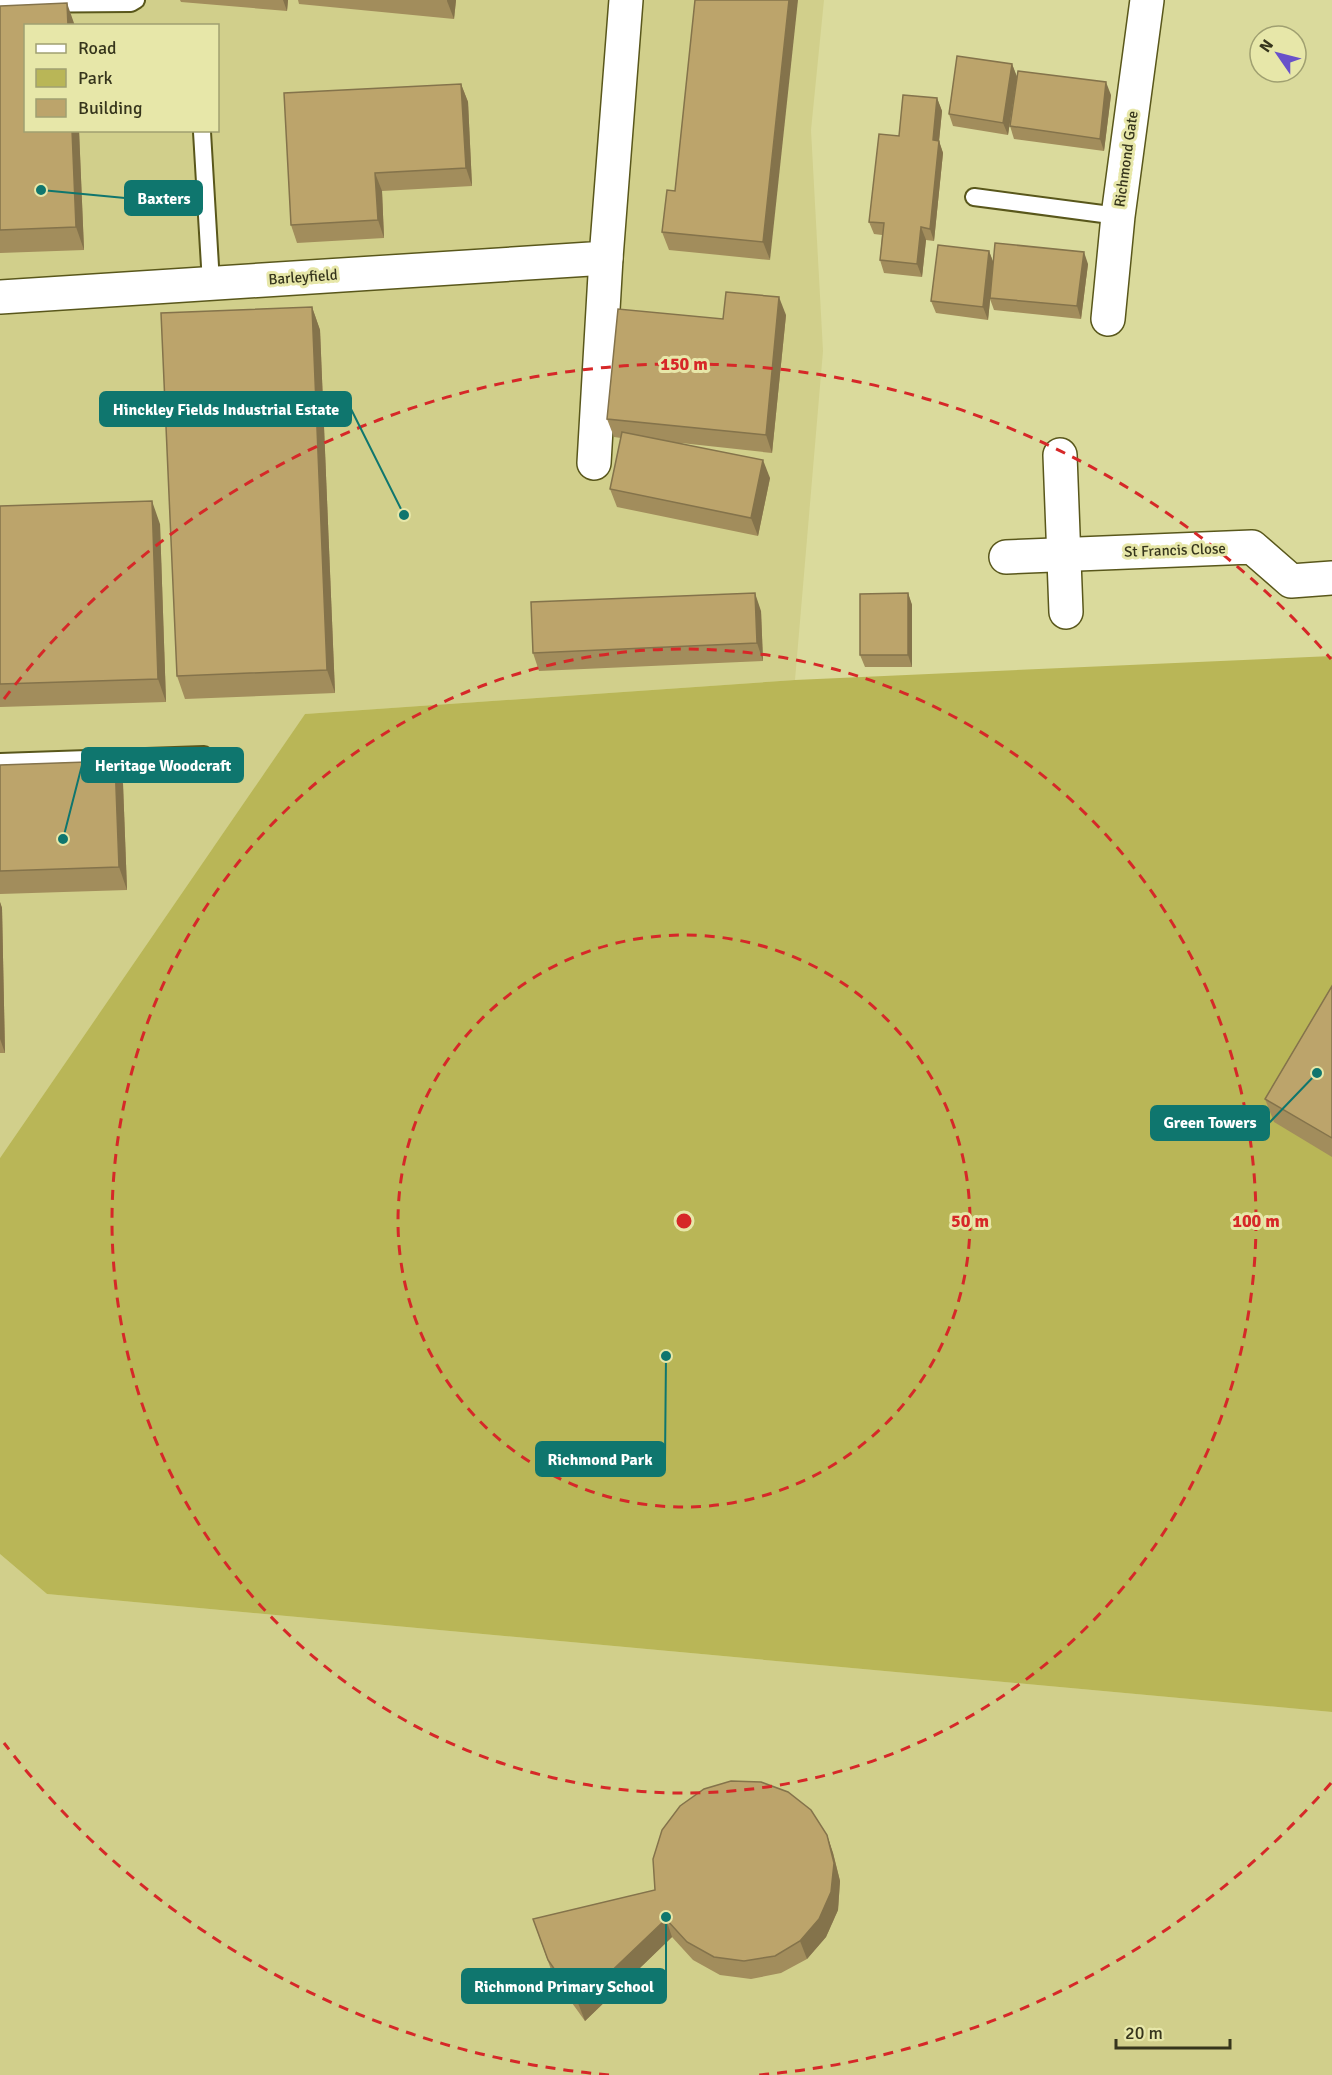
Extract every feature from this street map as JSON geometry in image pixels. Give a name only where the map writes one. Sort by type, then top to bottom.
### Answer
[{"type":"street","points":[[594,463],[606,258],[626,0]]},
{"type":"street","name":"Richmond Gate","points":[[1108,319],[1118,216],[1147,0]]},
{"type":"street","name":"Barleyfield","points":[[0,297],[606,258]]},
{"type":"street","points":[[1060,455],[1066,612]]},
{"type":"street","name":"St Francis Close","points":[[1006,557],[1252,547],[1292,581],[1332,578]]},
{"type":"lane","points":[[0,4],[131,3],[136,0]]},
{"type":"lane","points":[[202,132],[211,283]]},
{"type":"lane","points":[[974,197],[1118,216]]},
{"type":"lane","points":[[0,762],[204,756]]},
{"type":"shaded area","points":[[0,0],[824,0],[811,130],[823,351],[795,680],[305,714],[0,1158]]},
{"type":"shaded area","points":[[0,1554],[47,1594],[1332,1712],[1332,2075],[0,2075]]},
{"type":"green space","points":[[1332,656],[1332,1712],[47,1594],[0,1554],[0,1158],[305,714],[795,680]]},
{"type":"building","points":[[695,0],[789,0],[763,242],[662,232],[667,190],[675,191]]},
{"type":"building","points":[[67,3],[68,24],[24,24],[24,132],[72,132],[76,227],[0,230],[0,6]]},
{"type":"building","points":[[957,56],[1012,64],[1003,123],[949,114]]},
{"type":"building","points":[[1018,71],[1106,82],[1100,139],[1010,126]]},
{"type":"building","points":[[461,84],[466,168],[375,173],[378,220],[291,225],[284,93]]},
{"type":"building","points":[[903,95],[937,98],[933,140],[939,141],[930,229],[921,227],[917,264],[880,260],[884,223],[869,222],[879,134],[899,136]]},
{"type":"building","points":[[995,243],[1084,252],[1077,306],[990,298]]},
{"type":"building","points":[[938,245],[989,251],[983,307],[931,301]]},
{"type":"building","points":[[726,292],[779,297],[766,435],[607,419],[618,309],[723,319]]},
{"type":"building","points":[[312,307],[327,670],[177,676],[161,313]]},
{"type":"building","points":[[622,432],[763,460],[751,518],[610,489]]},
{"type":"building","points":[[152,501],[158,679],[0,684],[0,506]]},
{"type":"building","points":[[755,593],[757,643],[533,653],[531,602]]},
{"type":"building","points":[[908,593],[908,655],[860,655],[860,594]]},
{"type":"building","points":[[115,761],[119,867],[0,871],[0,765]]},
{"type":"building","points":[[1332,986],[1332,1138],[1265,1099]]},
{"type":"building","points":[[731,1781],[761,1782],[788,1792],[811,1810],[827,1835],[834,1863],[831,1892],[819,1919],[800,1941],[775,1956],[744,1961],[714,1957],[687,1942],[666,1919],[578,2003],[548,1960],[533,1919],[655,1890],[653,1859],[662,1830],[680,1806],[704,1789]]},
{"type":"place","name":"Baxters","points":[[41,190]]},
{"type":"place","name":"Hinckley Fields Industrial Estate","points":[[404,515]]},
{"type":"place","name":"Heritage Woodcraft","points":[[63,839]]},
{"type":"place","name":"Green Towers","points":[[1317,1073]]},
{"type":"place","name":"Richmond Park","points":[[666,1356]]},
{"type":"place","name":"Richmond Primary School","points":[[666,1917]]}]
